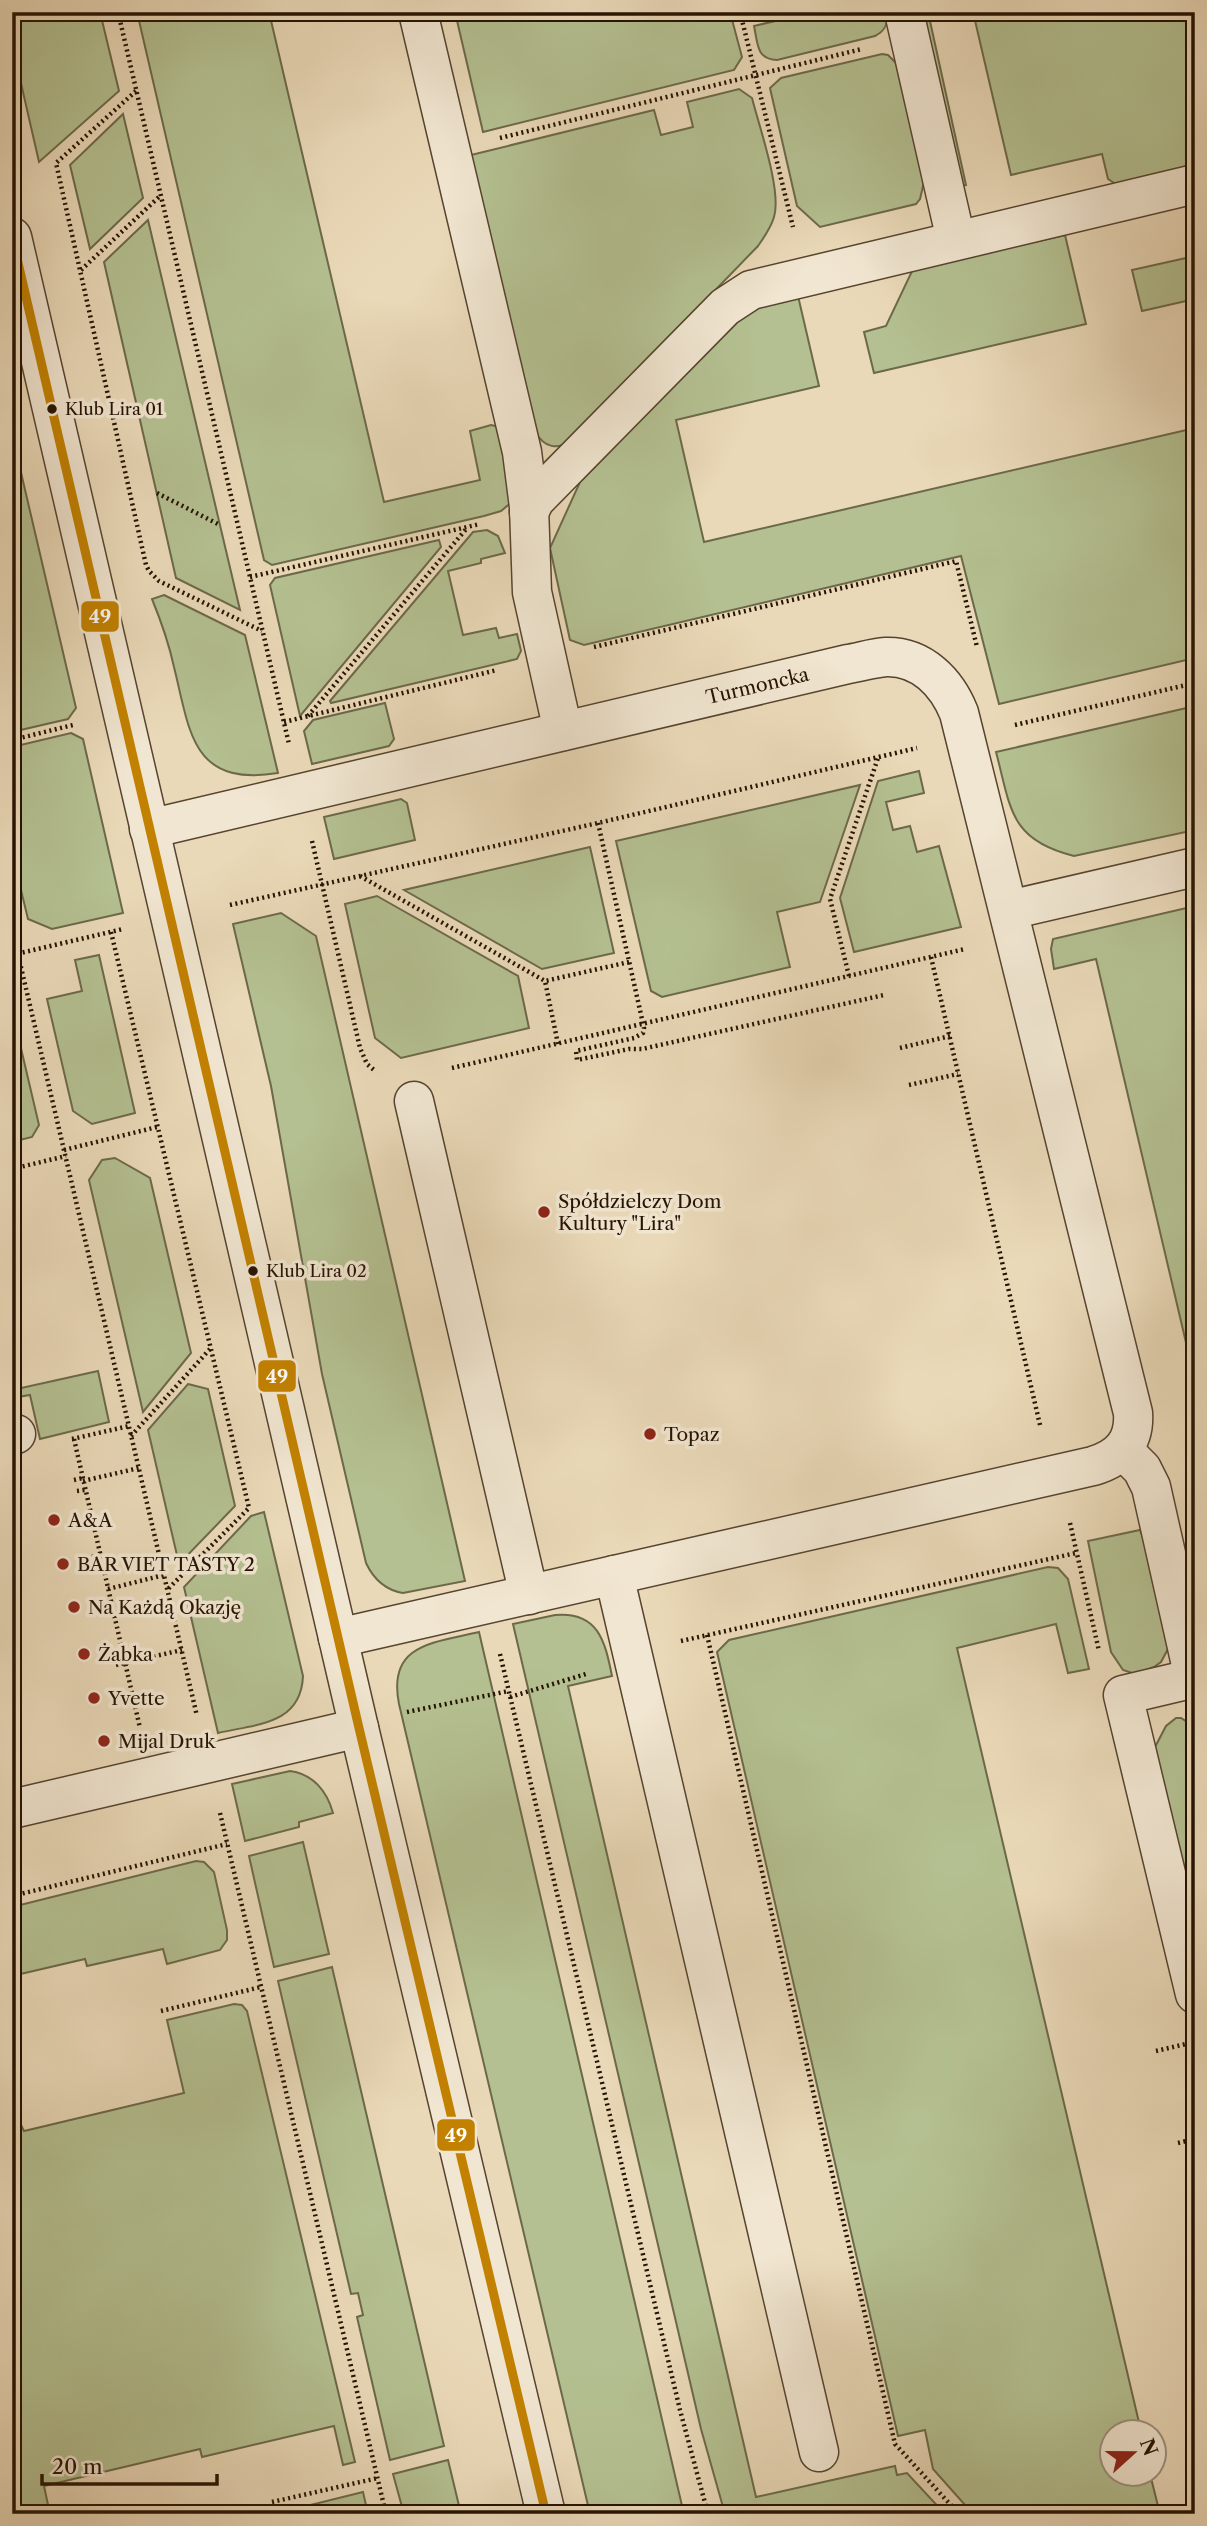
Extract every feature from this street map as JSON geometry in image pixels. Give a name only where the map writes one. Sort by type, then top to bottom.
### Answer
[{"type":"street","points":[[418,12],[522,452],[529,512],[532,592],[563,731]]},
{"type":"street","points":[[907,25],[956,240]]},
{"type":"street","points":[[529,512],[535,500],[725,307],[751,290],[1195,184]]},
{"type":"street","points":[[12,237],[19,295],[122,714],[546,2514]]},
{"type":"street","name":"Turmoncka","points":[[149,829],[869,660],[887,657],[919,664],[945,684],[959,713],[1133,1413],[1133,1433],[1123,1450]]},
{"type":"street","points":[[1012,924],[1195,867]]},
{"type":"street","points":[[414,1101],[529,1595]]},
{"type":"street","points":[[338,1638],[1093,1466],[1104,1463],[1123,1450],[1142,1469],[1151,1487],[1194,1678],[1123,1695],[1195,1994]]},
{"type":"street","points":[[614,1575],[819,2452]]},
{"type":"street","points":[[12,1809],[359,1728]]},
{"type":"path","points":[[118,12],[292,757]]},
{"type":"path","points":[[740,12],[805,276]]},
{"type":"path","points":[[451,150],[756,75],[907,25]]},
{"type":"path","points":[[136,91],[56,163],[149,571],[159,581],[262,631]]},
{"type":"path","points":[[80,271],[161,195]]},
{"type":"path","points":[[157,493],[220,525]]},
{"type":"path","points":[[250,577],[529,512]]},
{"type":"path","points":[[309,716],[467,527]]},
{"type":"path","points":[[284,722],[545,659]]},
{"type":"path","points":[[1011,726],[1195,683]]},
{"type":"path","points":[[12,740],[122,714]]},
{"type":"path","points":[[230,905],[926,746]]},
{"type":"path","points":[[849,976],[830,899],[878,757]]},
{"type":"path","points":[[598,823],[644,1024],[643,1032],[634,1038],[576,1051],[577,1060],[626,1049],[642,1049],[884,995]]},
{"type":"path","points":[[310,833],[360,1048],[367,1064],[381,1076]]},
{"type":"path","points":[[359,875],[545,981],[629,962]]},
{"type":"path","points":[[450,1069],[931,957],[1012,924]]},
{"type":"path","points":[[12,955],[127,928]]},
{"type":"path","points":[[111,932],[248,1508],[167,1590]]},
{"type":"path","points":[[931,957],[1040,1425],[1026,1428]]},
{"type":"path","points":[[545,981],[558,1044]]},
{"type":"path","points":[[900,1048],[950,1036]]},
{"type":"path","points":[[909,1085],[958,1074]]},
{"type":"path","points":[[12,1168],[158,1127]]},
{"type":"path","points":[[131,1436],[210,1349]]},
{"type":"path","points":[[63,1442],[130,1426]]},
{"type":"path","points":[[74,1439],[150,1777]]},
{"type":"path","points":[[74,1480],[139,1468]]},
{"type":"path","points":[[77,1491],[85,1490]]},
{"type":"path","points":[[510,1697],[707,1635],[1076,1553]]},
{"type":"path","points":[[92,1557],[101,1555]]},
{"type":"path","points":[[108,1589],[164,1575]]},
{"type":"path","points":[[1083,1582],[1087,1602]]},
{"type":"path","points":[[102,1600],[110,1598]]},
{"type":"path","points":[[489,1604],[677,2396],[708,2514]]},
{"type":"path","points":[[707,1635],[895,2444],[959,2514]]},
{"type":"path","points":[[116,1665],[182,1650]]},
{"type":"path","points":[[119,1679],[128,1677]]},
{"type":"path","points":[[401,1713],[509,1691]]},
{"type":"path","points":[[12,1896],[228,1844]]},
{"type":"path","points":[[161,2011],[261,1987]]},
{"type":"path","points":[[1156,2051],[1180,2045]]},
{"type":"path","points":[[1178,2143],[1195,2139]]},
{"type":"path","points":[[272,2502],[378,2478]]},
{"type":"green space","points":[[12,12],[100,12],[119,91],[39,162],[12,44]]},
{"type":"green space","points":[[137,12],[269,12],[384,502],[480,480],[470,431],[491,425],[500,427],[512,502],[501,511],[272,565],[264,560]]},
{"type":"green space","points":[[455,12],[730,12],[742,57],[734,70],[483,132]]},
{"type":"green space","points":[[813,12],[886,12],[887,20],[884,29],[875,36],[777,60],[762,54],[754,26]]},
{"type":"green space","points":[[922,12],[928,12],[966,185],[962,186]]},
{"type":"green space","points":[[973,12],[1195,12],[1195,169],[1120,187],[1108,179],[1102,154],[1011,175]]},
{"type":"green space","points":[[882,54],[888,55],[896,63],[924,182],[920,199],[916,204],[820,227],[797,206],[770,88],[781,78]]},
{"type":"green space","points":[[739,89],[752,98],[772,175],[776,206],[769,229],[758,246],[570,440],[561,446],[543,442],[536,433],[471,155],[654,110],[661,135],[693,127],[687,102]]},
{"type":"green space","points":[[123,114],[143,198],[90,249],[70,165]]},
{"type":"green space","points":[[148,220],[240,610],[176,578],[104,262]]},
{"type":"green space","points":[[1065,235],[1086,324],[874,373],[864,332],[886,326],[913,269]]},
{"type":"green space","points":[[1195,256],[1195,299],[1142,311],[1132,270]]},
{"type":"green space","points":[[798,296],[819,386],[676,420],[704,542],[1195,428],[1195,658],[999,704],[961,556],[584,645],[570,640],[550,548],[580,482],[750,308]]},
{"type":"green space","points":[[12,434],[76,708],[68,719],[12,732]]},
{"type":"green space","points":[[487,530],[498,536],[505,553],[481,559],[481,563],[448,571],[463,635],[496,628],[499,638],[517,634],[521,651],[517,659],[331,703],[473,532]]},
{"type":"green space","points":[[439,540],[441,547],[300,716],[270,585],[275,578]]},
{"type":"green space","points":[[164,595],[245,635],[278,773],[249,775],[227,771],[211,762],[199,749],[185,713],[172,658],[152,599]]},
{"type":"green space","points":[[385,703],[394,739],[389,746],[312,764],[304,731],[313,720]]},
{"type":"green space","points":[[1195,706],[1195,830],[1074,856],[1036,841],[1016,819],[1005,790],[996,752]]},
{"type":"green space","points":[[71,733],[83,739],[123,913],[52,929],[28,919],[12,853],[12,747]]},
{"type":"green space","points":[[919,771],[924,793],[886,802],[893,830],[910,826],[917,852],[939,846],[961,927],[854,952],[840,898],[878,781]]},
{"type":"green space","points":[[860,785],[820,902],[777,912],[790,967],[662,997],[651,991],[616,841]]},
{"type":"green space","points":[[401,799],[407,803],[415,840],[334,859],[324,817]]},
{"type":"green space","points":[[590,847],[614,953],[542,969],[404,890]]},
{"type":"green space","points":[[377,896],[518,976],[529,1028],[401,1058],[375,1038],[345,904]]},
{"type":"green space","points":[[1195,906],[1195,1381],[1096,959],[1054,969],[1051,949],[1053,939]]},
{"type":"green space","points":[[281,913],[316,936],[465,1581],[403,1593],[381,1583],[366,1563],[322,1374],[271,1086],[233,924]]},
{"type":"green space","points":[[99,955],[135,1113],[92,1124],[73,1111],[47,999],[82,991],[75,960]]},
{"type":"green space","points":[[12,1010],[39,1125],[32,1137],[12,1142]]},
{"type":"green space","points":[[115,1158],[150,1178],[191,1353],[143,1412],[89,1180],[102,1160]]},
{"type":"green space","points":[[98,1371],[109,1422],[40,1439],[30,1395],[12,1398],[12,1390]]},
{"type":"green space","points":[[188,1384],[208,1389],[235,1506],[179,1564],[148,1430]]},
{"type":"green space","points":[[264,1512],[303,1676],[300,1692],[294,1704],[274,1720],[218,1733],[184,1587],[251,1516]]},
{"type":"green space","points":[[1140,1530],[1152,1562],[1169,1647],[1161,1662],[1135,1674],[1123,1670],[1111,1652],[1088,1541]]},
{"type":"green space","points":[[1048,1567],[1058,1568],[1068,1579],[1089,1669],[1068,1673],[1056,1624],[957,1648],[1138,2418],[1098,2418],[1098,2488],[1154,2488],[1160,2514],[973,2514],[933,2469],[925,2430],[898,2436],[717,1652],[729,1640]]},
{"type":"green space","points":[[555,1615],[570,1615],[590,1623],[602,1640],[612,1676],[568,1686],[756,2497],[895,2466],[897,2475],[907,2473],[945,2514],[725,2514],[701,2429],[513,1624]]},
{"type":"green space","points":[[479,1632],[684,2514],[590,2514],[399,1704],[397,1684],[400,1669],[407,1658],[430,1644]]},
{"type":"green space","points":[[1176,1718],[1181,1718],[1195,1727],[1195,1929],[1154,1749],[1166,1726]]},
{"type":"green space","points":[[290,1771],[306,1776],[318,1785],[333,1813],[299,1822],[299,1827],[245,1841],[232,1784]]},
{"type":"green space","points":[[303,1842],[329,1954],[274,1967],[249,1856]]},
{"type":"green space","points":[[196,1861],[204,1862],[214,1872],[227,1930],[227,1940],[220,1950],[167,1964],[163,1949],[87,1966],[85,1959],[12,1976],[12,1907]]},
{"type":"green space","points":[[332,1967],[444,2446],[390,2460],[357,2317],[363,2315],[358,2293],[351,2294],[278,1981]]},
{"type":"green space","points":[[234,2004],[242,2005],[247,2011],[355,2462],[343,2465],[334,2426],[202,2457],[200,2449],[44,2486],[50,2514],[12,2514],[12,2127],[21,2125],[24,2131],[184,2093],[167,2020]]},
{"type":"green space","points":[[448,2460],[461,2514],[404,2514],[393,2474]]},
{"type":"green space","points":[[363,2492],[368,2514],[278,2514],[278,2513]]},
{"type":"transit line","name":"49","points":[[12,237],[359,1728],[546,2514]]},
{"type":"place","name":"Klub Lira 01","points":[[52,409]]},
{"type":"place","name":"Spółdzielczy Dom Kultury \"Lira\"","points":[[544,1212]]},
{"type":"place","name":"Klub Lira 02","points":[[253,1271]]},
{"type":"place","name":"Topaz","points":[[650,1434]]},
{"type":"place","name":"A&A","points":[[54,1520]]},
{"type":"place","name":"BAR VIET TASTY 2","points":[[63,1564]]},
{"type":"place","name":"Na Każdą Okazję","points":[[74,1607]]},
{"type":"place","name":"Żabka","points":[[84,1654]]},
{"type":"place","name":"Yvette","points":[[94,1698]]},
{"type":"place","name":"Mijal Druk","points":[[104,1741]]}]
